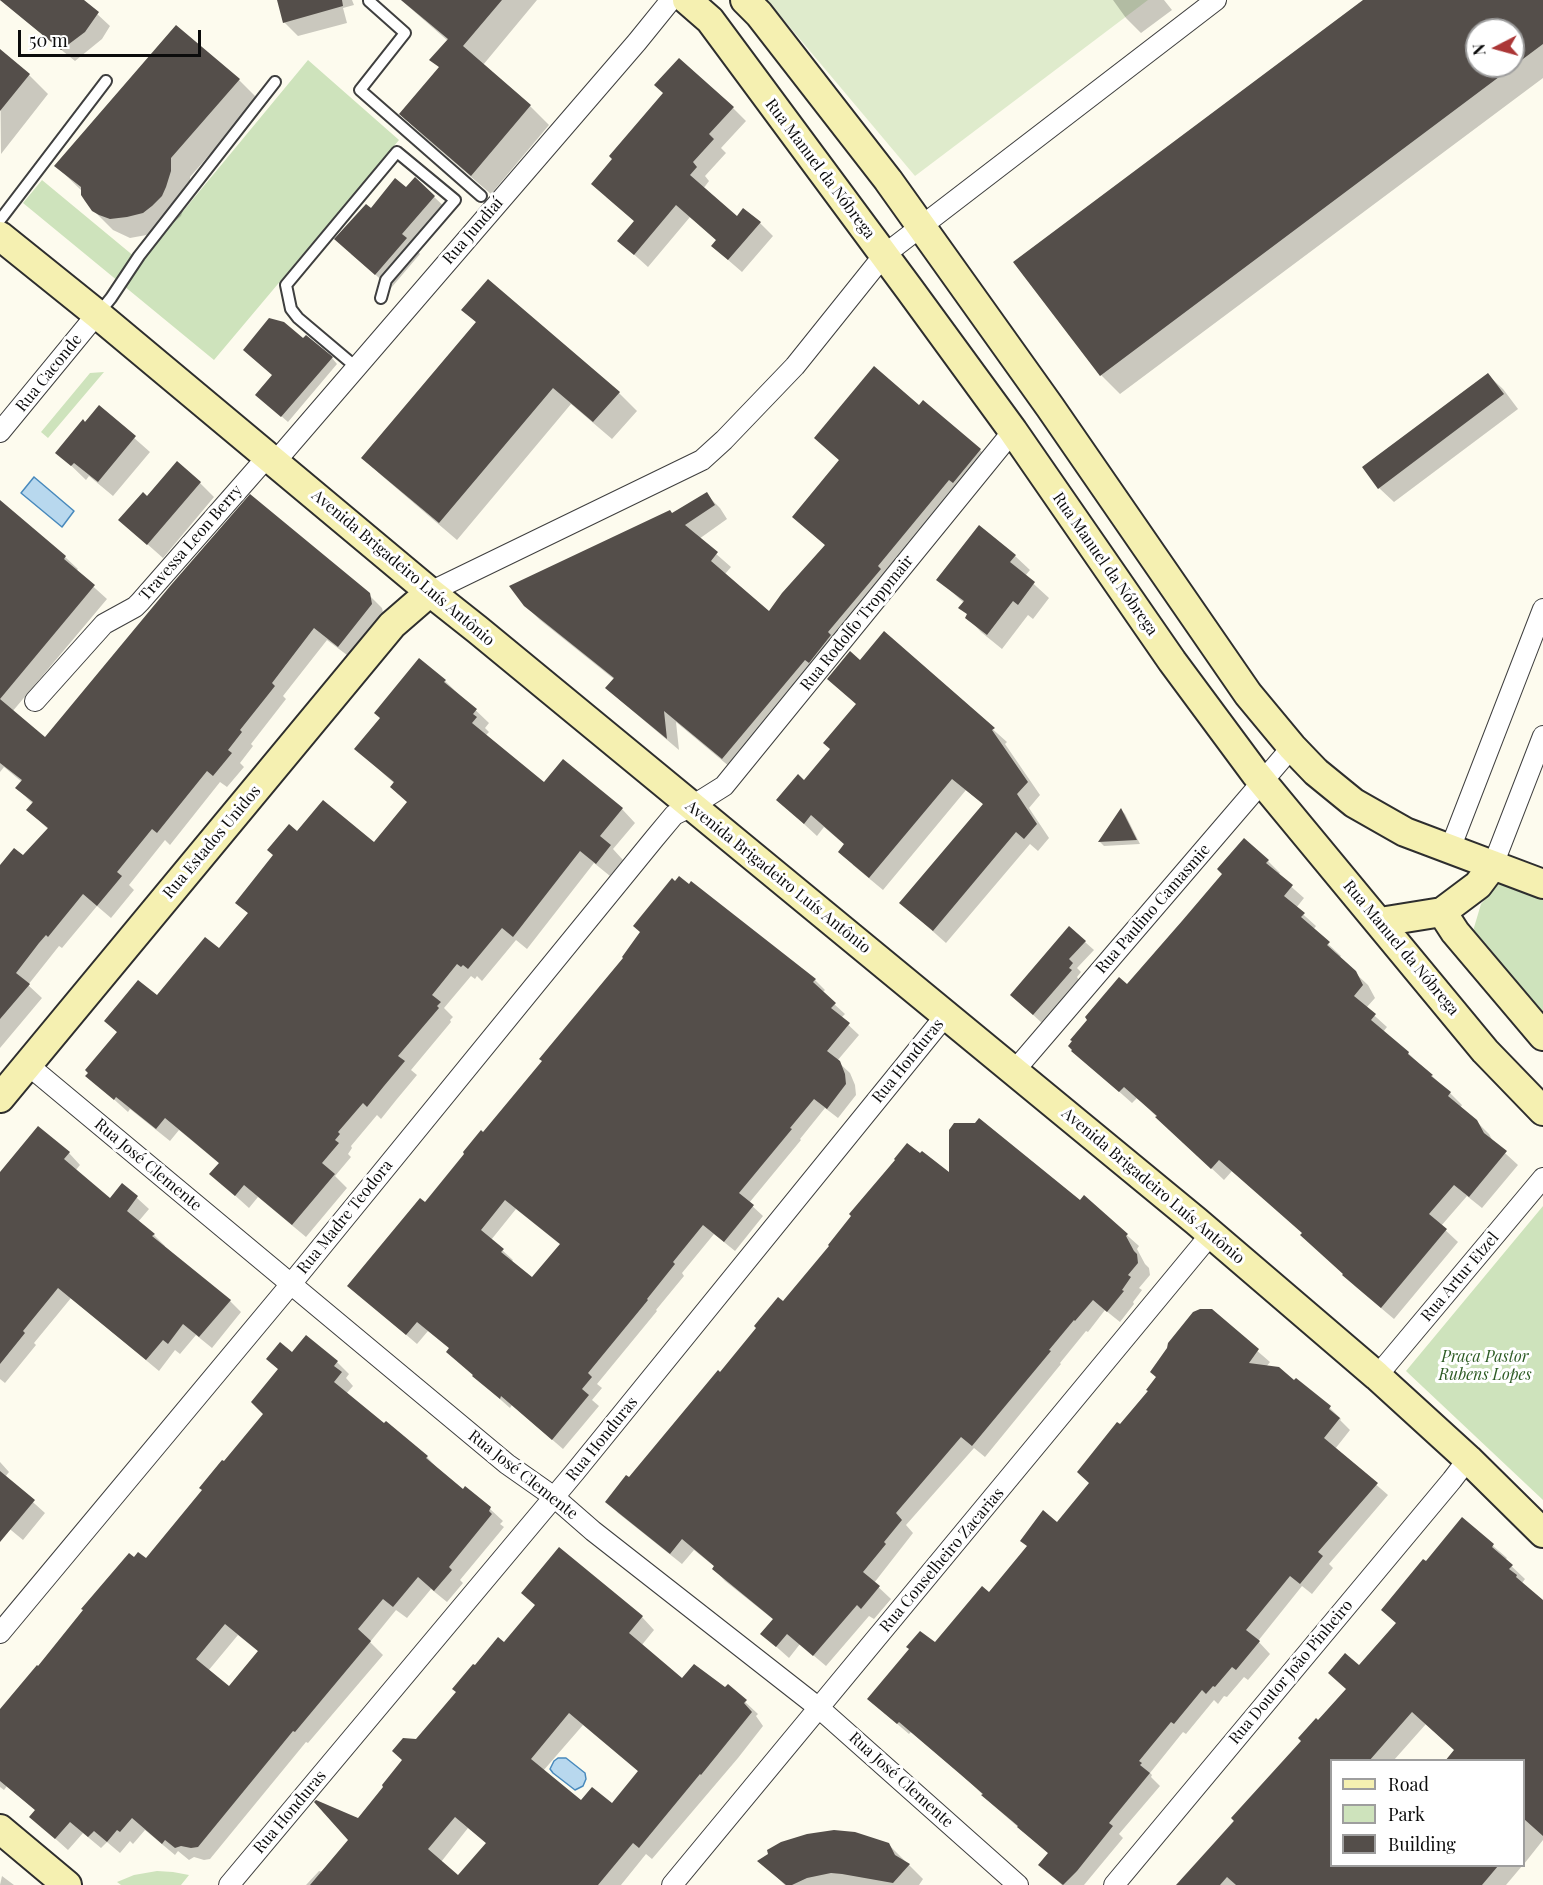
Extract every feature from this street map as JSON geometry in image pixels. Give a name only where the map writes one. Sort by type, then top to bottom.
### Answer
[{"type":"street","name":"Rua Jundiaí","points":[[272,459],[356,367],[671,0]]},
{"type":"street","name":"Rua Manuel da Nóbrega","points":[[687,0],[710,20],[884,255],[1013,431],[1172,661],[1262,782],[1485,1051],[1543,1111]]},
{"type":"street","points":[[745,0],[759,14],[867,151],[1036,388],[1248,694],[1292,747],[1316,772],[1354,804],[1405,832],[1543,884]]},
{"type":"street","points":[[430,592],[702,460],[795,366],[884,255],[1216,0]]},
{"type":"street","name":"Avenida Brigadeiro Luís Antônio","points":[[0,236],[430,592],[1015,1070],[1211,1234],[1377,1376],[1543,1533]]},
{"type":"street","name":"Rua Caconde","points":[[0,432],[97,314]]},
{"type":"street","name":"Rua Rodolfo Troppmair","points":[[692,806],[724,786],[1013,431]]},
{"type":"street","name":"Travessa Leon Berry","points":[[35,701],[104,624],[140,602],[272,459]]},
{"type":"street","name":"Rua Estados Unidos","points":[[0,1098],[392,625],[430,592]]},
{"type":"street","points":[[1450,849],[1543,609]]},
{"type":"street","points":[[1172,661],[1209,638]]},
{"type":"street","points":[[1380,922],[1442,912],[1478,885],[1493,865],[1543,736]]},
{"type":"street","name":"Rua Paulino Camasmie","points":[[1015,1070],[1292,747]]},
{"type":"street","name":"Rua Madre Teodora","points":[[0,1633],[291,1284],[674,815],[692,806]]},
{"type":"street","points":[[1442,912],[1455,932],[1543,1036]]},
{"type":"street","name":"Rua Honduras","points":[[229,1885],[554,1497],[946,1015]]},
{"type":"street","name":"Rua José Clemente","points":[[28,1065],[507,1464],[554,1497],[602,1538],[819,1708],[1018,1885]]},
{"type":"street","name":"Rua Artur Etzel","points":[[1377,1376],[1543,1178]]},
{"type":"street","name":"Rua Conselheiro Zacarias","points":[[672,1885],[1211,1234]]},
{"type":"street","name":"Rua Doutor João Pinheiro","points":[[1114,1885],[1452,1480],[1467,1459]]},
{"type":"street","points":[[0,1829],[67,1885]]},
{"type":"lane","points":[[370,0],[405,33],[360,90],[481,196]]},
{"type":"lane","points":[[0,220],[106,81]]},
{"type":"lane","points":[[97,314],[274,82]]},
{"type":"lane","points":[[356,367],[298,318],[291,309],[286,285],[397,153],[455,200],[386,280],[381,298]]},
{"type":"green space","points":[[767,0],[1148,0],[915,176]]},
{"type":"green space","points":[[308,60],[399,140],[214,360],[23,203],[42,180],[141,262]]},
{"type":"green space","points":[[104,372],[48,438],[41,432],[90,373]]},
{"type":"green space","points":[[1504,878],[1543,894],[1543,1020],[1473,931],[1481,904]]},
{"type":"green space","name":"Praça Pastor Rubens Lopes","points":[[1543,1206],[1543,1500],[1406,1371]]},
{"type":"green space","points":[[157,1871],[189,1875],[181,1885],[121,1885],[117,1882],[134,1875]]},
{"type":"water","points":[[34,477],[74,511],[62,527],[21,493]]},
{"type":"water","points":[[558,1758],[566,1758],[585,1773],[586,1779],[583,1786],[575,1790],[553,1773],[550,1769]]},
{"type":"building","points":[[0,0],[84,0],[99,12],[85,32],[61,50]]},
{"type":"building","points":[[277,0],[342,0],[343,6],[283,23]]},
{"type":"building","points":[[401,0],[502,0],[463,46],[531,105],[471,176],[399,114],[439,67],[429,60],[448,39]]},
{"type":"building","points":[[1363,0],[1543,0],[1543,44],[1525,57],[1525,18],[1465,18],[1465,78],[1498,78],[1100,376],[1013,262]]},
{"type":"building","points":[[176,25],[240,79],[171,158],[171,171],[166,187],[162,196],[152,206],[143,213],[127,217],[110,219],[99,215],[92,211],[81,195],[81,187],[54,166]]},
{"type":"building","points":[[0,49],[30,74],[0,111]]},
{"type":"building","points":[[679,58],[734,107],[709,134],[714,139],[693,162],[697,167],[690,175],[737,216],[743,208],[761,222],[728,260],[711,246],[716,240],[676,205],[634,255],[617,241],[634,221],[591,184],[612,159],[609,156],[663,93],[654,85]]},
{"type":"building","points":[[415,177],[435,196],[402,234],[407,238],[375,275],[334,239],[366,204],[371,208],[395,178],[406,187]]},
{"type":"building","points":[[488,279],[620,392],[593,422],[553,388],[439,523],[361,458],[476,322],[461,310]]},
{"type":"building","points":[[269,318],[284,322],[303,338],[306,335],[333,357],[281,417],[255,395],[272,375],[243,350]]},
{"type":"building","points":[[874,366],[919,405],[923,400],[981,449],[953,483],[949,480],[878,566],[881,569],[828,632],[831,635],[809,663],[805,660],[722,759],[664,711],[667,739],[605,688],[614,678],[524,606],[509,586],[670,510],[672,513],[707,492],[715,505],[685,525],[718,552],[711,561],[769,611],[825,545],[792,517],[839,460],[814,438]]},
{"type":"building","points":[[1488,373],[1504,394],[1378,489],[1362,467]]},
{"type":"building","points":[[99,405],[136,436],[98,482],[74,463],[71,466],[55,453],[83,419],[85,422]]},
{"type":"building","points":[[177,461],[201,482],[147,545],[118,520],[143,492],[147,496]]},
{"type":"building","points":[[250,494],[370,593],[372,604],[338,647],[314,628],[272,683],[275,686],[240,730],[242,732],[228,750],[232,753],[213,776],[207,771],[157,833],[152,829],[117,872],[122,876],[97,906],[83,894],[48,937],[46,935],[39,943],[16,973],[30,984],[0,1019],[0,865],[14,848],[23,855],[48,828],[26,810],[33,802],[15,788],[22,780],[0,763],[0,699],[45,737]]},
{"type":"building","points":[[0,500],[66,556],[64,559],[95,585],[0,699]]},
{"type":"building","points":[[979,525],[1016,555],[1010,562],[1035,582],[1018,605],[1013,601],[987,635],[965,618],[967,614],[958,608],[964,601],[936,580]]},
{"type":"building","points":[[884,631],[995,728],[992,730],[1028,782],[1017,794],[1037,824],[1024,839],[1016,832],[933,931],[899,903],[983,804],[952,779],[869,878],[838,852],[844,844],[811,815],[804,824],[776,800],[798,774],[804,780],[830,749],[823,743],[856,704],[827,679],[850,651],[860,660]]},
{"type":"building","points":[[419,658],[477,709],[473,714],[477,717],[472,723],[544,782],[563,759],[623,808],[600,836],[611,845],[596,864],[580,851],[513,937],[502,928],[468,969],[457,964],[432,995],[441,1002],[437,1006],[439,1008],[398,1056],[405,1061],[367,1107],[363,1103],[338,1132],[340,1134],[335,1140],[339,1143],[322,1163],[335,1174],[292,1225],[244,1185],[235,1196],[209,1174],[219,1163],[165,1118],[156,1129],[116,1097],[114,1100],[85,1076],[88,1073],[85,1070],[117,1032],[104,1021],[138,980],[157,995],[205,937],[219,948],[248,913],[235,903],[273,855],[267,850],[289,824],[297,831],[323,800],[374,842],[407,802],[390,787],[394,782],[354,749],[380,718],[374,713]]},
{"type":"building","points":[[1121,808],[1137,840],[1098,842]]},
{"type":"building","points":[[1244,838],[1269,860],[1266,863],[1293,885],[1284,896],[1305,913],[1301,917],[1330,942],[1327,945],[1356,971],[1363,985],[1354,996],[1376,1014],[1371,1020],[1451,1092],[1448,1096],[1477,1120],[1484,1133],[1507,1151],[1469,1197],[1454,1185],[1429,1214],[1447,1229],[1381,1308],[1342,1275],[1300,1235],[1302,1233],[1219,1160],[1211,1169],[1124,1087],[1119,1092],[1068,1046],[1072,1041],[1070,1040],[1087,1020],[1085,1017],[1119,977],[1127,984],[1222,874],[1217,869]]},
{"type":"building","points":[[679,876],[689,884],[691,881],[816,979],[813,982],[836,1003],[831,1008],[850,1023],[827,1051],[840,1061],[846,1084],[827,1109],[814,1099],[739,1193],[754,1205],[724,1242],[703,1225],[673,1262],[675,1264],[648,1300],[588,1373],[592,1377],[582,1389],[589,1395],[552,1440],[501,1396],[500,1399],[472,1376],[446,1352],[449,1348],[417,1322],[406,1335],[347,1286],[420,1198],[425,1202],[481,1130],[483,1132],[542,1061],[539,1059],[623,958],[640,932],[633,926],[672,878],[675,881]],"holes":[[[505,1200],[560,1244],[532,1277],[501,1252],[504,1249],[481,1230]]]},
{"type":"building","points":[[1069,926],[1086,941],[1069,959],[1073,963],[1069,968],[1072,970],[1033,1015],[1010,995]]},
{"type":"building","points":[[979,1118],[1080,1200],[1084,1195],[1128,1234],[1126,1236],[1137,1254],[1138,1263],[1128,1275],[1131,1277],[1122,1290],[1124,1291],[1107,1312],[1093,1300],[1049,1350],[1051,1351],[972,1446],[961,1437],[896,1513],[902,1520],[863,1572],[880,1586],[861,1609],[857,1605],[813,1656],[787,1634],[776,1647],[760,1634],[773,1619],[712,1569],[714,1566],[682,1539],[670,1554],[605,1502],[626,1475],[629,1477],[718,1370],[720,1372],[778,1297],[783,1301],[829,1246],[851,1216],[849,1214],[907,1143],[920,1153],[922,1151],[949,1172],[949,1130],[954,1123],[975,1123]]},
{"type":"building","points":[[38,1126],[70,1152],[64,1159],[110,1198],[122,1183],[138,1196],[127,1211],[155,1234],[152,1236],[231,1300],[199,1337],[183,1324],[168,1344],[163,1340],[146,1360],[58,1288],[0,1364],[0,1172]]},
{"type":"building","points":[[1200,1309],[1212,1309],[1259,1349],[1249,1363],[1279,1367],[1331,1406],[1329,1409],[1340,1418],[1324,1438],[1378,1483],[1318,1552],[1323,1556],[1300,1584],[1290,1576],[1246,1630],[1260,1641],[1236,1670],[1232,1667],[1206,1694],[1202,1690],[1174,1724],[1171,1722],[1139,1761],[1142,1763],[1140,1765],[1150,1773],[1109,1823],[1113,1826],[1063,1885],[1038,1865],[1048,1853],[899,1722],[897,1724],[867,1699],[909,1649],[906,1647],[920,1631],[935,1642],[982,1586],[989,1592],[1027,1546],[1020,1541],[1043,1510],[1057,1522],[1089,1483],[1077,1472],[1117,1422],[1120,1424],[1148,1391],[1146,1390],[1156,1377],[1150,1372],[1168,1343],[1193,1312]]},
{"type":"building","points":[[306,1335],[338,1361],[334,1366],[342,1372],[334,1382],[384,1423],[386,1421],[463,1489],[465,1486],[491,1507],[489,1511],[492,1514],[449,1567],[452,1570],[434,1591],[418,1577],[393,1607],[383,1599],[358,1629],[371,1641],[295,1732],[293,1731],[198,1847],[175,1848],[165,1840],[162,1844],[132,1818],[107,1842],[94,1831],[88,1837],[70,1822],[55,1839],[29,1817],[35,1810],[0,1781],[0,1709],[38,1666],[83,1610],[81,1609],[129,1553],[134,1557],[138,1552],[146,1558],[202,1490],[199,1488],[263,1414],[251,1402],[278,1369],[266,1359],[280,1342],[292,1352]],"holes":[[[225,1624],[258,1651],[229,1686],[196,1659]]]},
{"type":"building","points":[[0,1471],[35,1500],[0,1542]]},
{"type":"building","points":[[1462,1517],[1494,1544],[1492,1547],[1513,1565],[1509,1569],[1517,1575],[1516,1577],[1543,1600],[1543,1836],[1525,1820],[1525,1759],[1447,1759],[1454,1750],[1412,1712],[1371,1759],[1330,1759],[1330,1867],[1497,1867],[1482,1885],[1236,1885],[1227,1877],[1220,1885],[1176,1885],[1234,1821],[1231,1818],[1301,1741],[1298,1738],[1346,1689],[1328,1673],[1345,1653],[1359,1665],[1396,1623],[1381,1610],[1423,1559],[1426,1561]]},
{"type":"building","points":[[559,1547],[643,1616],[629,1633],[682,1678],[694,1664],[725,1687],[728,1684],[747,1700],[744,1703],[752,1712],[639,1848],[633,1843],[598,1885],[310,1885],[348,1840],[314,1802],[316,1800],[358,1818],[402,1760],[392,1751],[403,1738],[416,1739],[456,1692],[452,1689],[473,1664],[475,1665],[498,1637],[504,1642],[535,1605],[521,1593]],"holes":[[[569,1713],[638,1771],[612,1803],[592,1787],[581,1800],[531,1759]],[[455,1817],[486,1843],[458,1875],[428,1849]]]},
{"type":"building","points":[[834,1830],[855,1832],[889,1843],[895,1855],[910,1864],[893,1883],[831,1873],[786,1885],[757,1861],[768,1854],[767,1850],[781,1842],[807,1834]]}]
